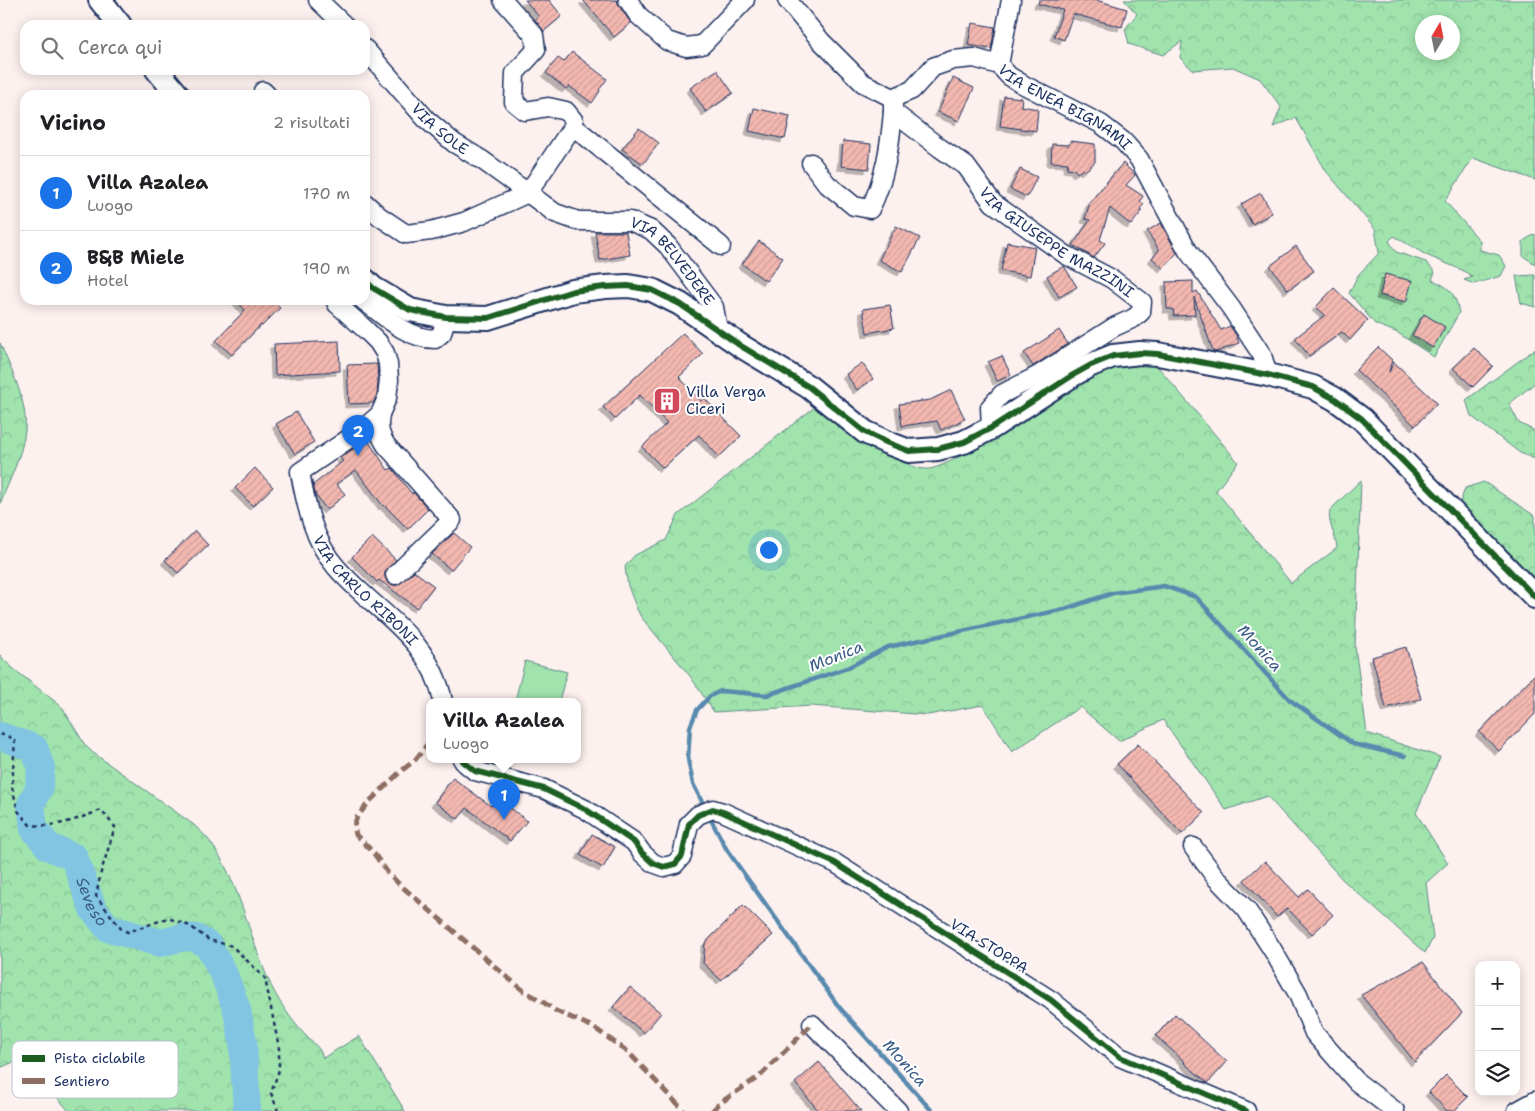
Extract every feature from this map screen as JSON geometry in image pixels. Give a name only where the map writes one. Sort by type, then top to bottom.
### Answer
[{"type":"main road","points":[[100,0],[116,20]]},
{"type":"main road","points":[[161,75],[174,90]]},
{"type":"main road","points":[[370,285],[410,310],[446,317],[488,318],[573,291],[628,286],[652,290],[680,304],[742,346],[809,387],[864,432],[909,451],[938,449],[964,442],[991,428],[1073,375],[1112,356],[1140,353],[1158,354],[1268,375],[1313,387],[1335,399],[1362,419],[1535,597]]},
{"type":"street","points":[[318,0],[339,20]]},
{"type":"street","points":[[370,208],[406,234],[431,231],[464,222],[528,193],[572,126],[574,121],[566,111],[548,107],[525,111],[514,102],[515,73],[536,50],[534,35],[503,0]]},
{"type":"street","points":[[628,0],[638,15],[667,41],[686,47],[702,44],[745,0]]},
{"type":"street","points":[[787,0],[821,40],[863,83],[893,105],[888,154],[878,193],[870,209],[854,206],[827,184],[811,163]]},
{"type":"street","points":[[999,65],[1011,0]]},
{"type":"street","name":"VIA SOLE","points":[[370,55],[426,119],[454,143],[482,160],[528,193]]},
{"type":"street","name":"VIA ENEA BIGNAMI","points":[[893,105],[912,90],[933,67],[953,60],[974,58],[999,65],[1009,76],[1024,85],[1101,124],[1123,141],[1139,160],[1188,252],[1231,308],[1262,355],[1268,375]]},
{"type":"street","name":"VIA GIUSEPPE MAZZINI","points":[[893,105],[940,148],[966,166],[993,203],[1066,255],[1112,279],[1142,302],[1141,312],[1134,318],[1114,327],[1037,376],[1002,394],[990,406],[991,428]]},
{"type":"street","points":[[572,126],[721,246]]},
{"type":"street","name":"VIA BELVEDERE","points":[[528,193],[555,213],[578,221],[630,221],[651,230],[668,246],[714,307],[718,330]]},
{"type":"street","points":[[338,305],[378,342],[385,353],[389,380],[387,398],[380,414],[378,427],[380,435],[386,445],[452,520],[395,575]]},
{"type":"street","points":[[370,305],[398,326],[427,339],[436,339],[442,333],[446,317]]},
{"type":"street","name":"VIA CARLO RIBONI","points":[[380,414],[363,429],[300,472],[304,496],[318,538],[335,566],[405,631],[428,660],[442,698]]},
{"type":"street","name":"VIA STOPPA","points":[[465,763],[476,771],[544,788],[585,810],[634,842],[653,863],[664,867],[675,864],[682,856],[689,824],[706,812],[724,812],[835,863],[1051,1000],[1120,1058],[1246,1111]]},
{"type":"street","points":[[1193,847],[1217,879],[1246,909],[1298,994],[1314,1033],[1357,1082],[1395,1111]]},
{"type":"street","points":[[812,1024],[898,1111]]},
{"type":"street","points":[[1517,1111],[1535,1101]]},
{"type":"path","points":[[0,734],[15,741],[12,787],[18,811],[30,826],[58,824],[101,810],[115,827],[101,872],[96,896],[122,930],[128,932],[168,918],[190,926],[209,940],[232,946],[265,978],[279,1048],[279,1070],[271,1093],[278,1111]]},
{"type":"green space","points":[[1124,0],[1535,0],[1535,180],[1473,158],[1445,201],[1480,241],[1480,250],[1499,255],[1506,266],[1501,276],[1474,284],[1464,280],[1473,277],[1462,270],[1426,255],[1394,236],[1389,241],[1396,252],[1426,262],[1435,272],[1432,280],[1448,289],[1456,301],[1459,313],[1434,357],[1398,333],[1375,324],[1349,293],[1358,275],[1379,253],[1375,229],[1326,171],[1296,118],[1273,127],[1281,107],[1260,79],[1233,67],[1193,70],[1180,58],[1182,41],[1163,55],[1129,44],[1125,29],[1137,14]]},
{"type":"green space","points":[[1535,234],[1535,264],[1523,256],[1523,241]]},
{"type":"green space","points":[[1535,275],[1535,307],[1521,303],[1516,276]]},
{"type":"green space","points":[[0,343],[18,386],[24,408],[25,431],[15,468],[0,504]]},
{"type":"green space","points":[[1535,349],[1535,383],[1509,404],[1519,423],[1535,431],[1535,459],[1520,453],[1471,416],[1466,400]]},
{"type":"green space","points":[[1153,361],[1238,462],[1216,491],[1291,583],[1337,548],[1329,515],[1330,510],[1361,480],[1355,647],[1367,733],[1440,757],[1416,813],[1448,863],[1426,883],[1433,938],[1425,953],[1343,880],[1267,796],[1226,810],[1163,720],[1119,741],[1080,707],[1012,752],[983,705],[928,715],[811,706],[714,712],[690,676],[641,617],[636,607],[628,586],[625,568],[635,555],[666,540],[678,515],[821,402],[901,461],[928,469],[955,459],[1090,375],[1126,363]]},
{"type":"green space","points":[[1484,482],[1535,516],[1535,588],[1459,506],[1465,488]]},
{"type":"green space","points":[[0,655],[15,670],[62,707],[85,745],[92,752],[194,825],[206,837],[230,875],[267,976],[290,1017],[319,1049],[323,1058],[359,1036],[405,1111],[69,1111],[58,1098],[178,1098],[178,1041],[12,1041],[12,1063],[0,1068]]},
{"type":"green space","points":[[525,661],[567,672],[560,698],[516,698]]},
{"type":"building","points":[[525,0],[549,0],[562,16],[544,31],[535,20],[539,17]]},
{"type":"building","points":[[583,0],[617,0],[631,23],[614,37]]},
{"type":"building","points":[[1039,0],[1096,0],[1127,9],[1122,27],[1073,14],[1064,40],[1054,36],[1063,10],[1038,4]]},
{"type":"building","points":[[972,23],[995,27],[991,49],[968,45]]},
{"type":"building","points":[[572,52],[607,79],[592,103],[569,86],[566,89],[546,73],[558,58],[564,62]]},
{"type":"building","points":[[717,70],[733,93],[706,112],[690,88]]},
{"type":"building","points":[[953,78],[974,88],[959,121],[938,112]]},
{"type":"building","points":[[1004,96],[1022,98],[1021,106],[1038,109],[1036,131],[1000,126]]},
{"type":"building","points":[[754,108],[790,116],[785,139],[749,131]]},
{"type":"building","points":[[639,128],[659,143],[643,164],[622,149]]},
{"type":"building","points":[[843,141],[871,144],[869,169],[841,166]]},
{"type":"building","points":[[1070,141],[1095,144],[1095,162],[1085,171],[1083,169],[1077,173],[1074,169],[1067,168],[1068,163],[1051,162],[1052,144],[1069,145]]},
{"type":"building","points":[[1123,163],[1135,175],[1126,185],[1143,196],[1140,201],[1144,204],[1140,209],[1142,211],[1131,225],[1110,208],[1100,240],[1105,243],[1094,258],[1073,245],[1090,220],[1085,219],[1090,202]]},
{"type":"building","points":[[1020,169],[1037,177],[1027,197],[1010,189]]},
{"type":"building","points":[[1261,193],[1272,213],[1252,224],[1241,204]]},
{"type":"building","points":[[1161,223],[1177,253],[1163,268],[1152,258],[1159,250],[1147,231]]},
{"type":"building","points":[[896,226],[920,238],[902,272],[879,260]]},
{"type":"building","points":[[595,232],[626,232],[630,255],[600,260]]},
{"type":"building","points":[[759,241],[783,258],[766,281],[742,264]]},
{"type":"building","points":[[1007,242],[1035,247],[1030,276],[1001,271]]},
{"type":"building","points":[[1296,246],[1314,271],[1288,290],[1270,266]]},
{"type":"building","points":[[1064,266],[1077,287],[1059,297],[1047,276]]},
{"type":"building","points":[[1385,274],[1412,281],[1406,302],[1380,295]]},
{"type":"building","points":[[1193,281],[1193,293],[1197,291],[1221,330],[1230,326],[1239,343],[1216,352],[1213,351],[1194,297],[1195,315],[1174,316],[1173,309],[1167,309],[1166,282]]},
{"type":"building","points":[[1334,288],[1368,320],[1350,340],[1342,332],[1309,356],[1295,338],[1325,315],[1316,307]]},
{"type":"building","points":[[240,305],[277,305],[280,308],[232,355],[216,341],[245,310]]},
{"type":"building","points":[[890,305],[894,328],[867,333],[863,309]]},
{"type":"building","points":[[1424,314],[1445,327],[1433,348],[1412,335]]},
{"type":"building","points":[[1059,330],[1068,344],[1033,366],[1024,353]]},
{"type":"building","name":"Villa Verga Ciceri","points":[[683,333],[703,354],[679,377],[701,401],[704,398],[741,436],[719,457],[699,435],[663,468],[642,447],[667,423],[640,395],[615,419],[603,407]]},
{"type":"building","points":[[339,341],[340,371],[275,375],[274,344]]},
{"type":"building","points":[[1378,347],[1392,360],[1389,372],[1394,362],[1437,403],[1415,426],[1356,370]]},
{"type":"building","points":[[1474,348],[1493,366],[1473,387],[1453,368]]},
{"type":"building","points":[[1002,356],[1011,375],[997,381],[988,362]]},
{"type":"building","points":[[862,363],[873,379],[857,390],[846,374]]},
{"type":"building","points":[[377,364],[377,395],[373,403],[349,404],[347,365]]},
{"type":"building","points":[[951,390],[965,419],[941,430],[937,421],[902,426],[899,404],[930,400]]},
{"type":"building","points":[[296,412],[314,442],[295,454],[276,424]]},
{"type":"building","points":[[367,439],[388,470],[392,468],[412,494],[413,492],[428,509],[408,529],[383,506],[356,470],[336,484],[345,494],[327,510],[316,496],[313,485],[343,461],[340,458]]},
{"type":"building","points":[[255,468],[273,487],[253,506],[235,488]]},
{"type":"building","points":[[195,531],[208,545],[178,573],[165,560]]},
{"type":"building","points":[[454,533],[470,547],[451,570],[432,554]]},
{"type":"building","points":[[372,537],[396,560],[385,572],[388,583],[398,585],[414,571],[434,586],[417,608],[379,580],[377,582],[352,557]]},
{"type":"building","points":[[1406,647],[1421,699],[1386,708],[1372,657]]},
{"type":"building","points":[[1535,674],[1535,714],[1499,751],[1479,732]]},
{"type":"building","points":[[1138,744],[1204,813],[1182,834],[1117,764]]},
{"type":"building","points":[[453,778],[491,806],[498,798],[527,821],[510,841],[467,808],[458,819],[435,802]]},
{"type":"building","points":[[592,834],[615,847],[603,868],[580,855]]},
{"type":"building","points":[[1265,861],[1299,897],[1308,889],[1333,915],[1312,934],[1287,908],[1277,917],[1244,880]]},
{"type":"building","points":[[743,905],[773,935],[721,980],[703,963],[705,943]]},
{"type":"building","points":[[1423,962],[1462,1013],[1415,1062],[1361,995]]},
{"type":"building","points":[[630,987],[661,1013],[644,1033],[613,1007]]},
{"type":"building","points":[[1175,1014],[1227,1062],[1208,1083],[1156,1036]]},
{"type":"building","points":[[819,1062],[861,1111],[819,1111],[795,1083]]},
{"type":"building","points":[[1446,1075],[1468,1097],[1454,1111],[1447,1111],[1429,1092]]},
{"type":"waterway","name":"Monica","points":[[706,809],[693,784],[688,759],[690,727],[697,710],[710,696],[721,691],[767,695],[847,668],[888,647],[1065,609],[1113,593],[1164,586],[1196,597],[1290,700],[1353,744],[1405,756]]},
{"type":"waterway","name":"Seveso","points":[[0,736],[34,748],[41,767],[39,788],[31,804],[34,829],[49,847],[74,857],[93,909],[108,928],[160,943],[185,937],[196,938],[209,946],[225,977],[237,1010],[243,1042],[247,1111]]},
{"type":"waterway","name":"Monica","points":[[709,816],[727,850],[839,1007],[932,1111]]},
{"type":"marked path","points":[[426,746],[415,760],[370,801],[357,817],[354,826],[356,835],[399,884],[507,977],[524,991],[556,1011],[593,1027],[628,1052],[684,1111]]},
{"type":"marked path","points":[[712,1111],[720,1103],[760,1076],[812,1024]]},
{"type":"cycle path","points":[[370,285],[410,310],[446,317],[488,318],[573,291],[628,286],[652,290],[680,304],[741,346],[809,387],[865,432],[909,451],[938,449],[964,442],[991,428],[1073,375],[1113,356],[1140,353],[1158,354],[1268,375],[1313,387],[1335,399],[1362,419],[1535,597]]},
{"type":"cycle path","points":[[465,763],[475,771],[544,789],[585,809],[634,842],[653,863],[664,867],[675,864],[682,856],[689,824],[698,815],[713,809],[723,812],[835,863],[1051,1000],[1120,1057],[1246,1111]]},
{"type":"place","name":"Villa Verga Ciceri","points":[[667,401]]},
{"type":"place","name":"B&B Miele","points":[[358,456]]},
{"type":"place","name":"Villa Azalea","points":[[504,820]]}]
